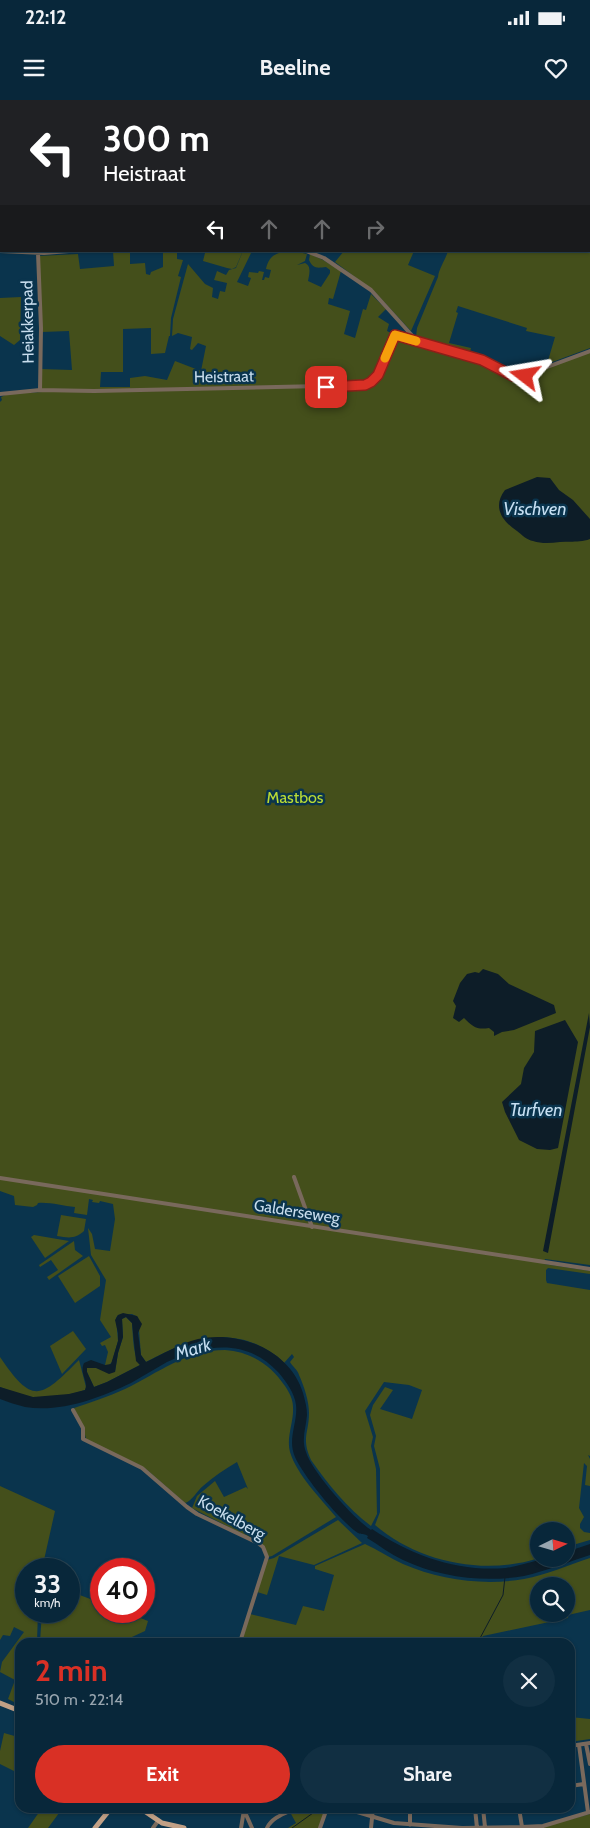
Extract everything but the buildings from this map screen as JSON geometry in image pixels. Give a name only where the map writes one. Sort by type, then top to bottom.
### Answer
[{"type":"main road","points":[[0,1703],[15,1709]]},
{"type":"main road","points":[[95,1828],[107,1813]]},
{"type":"main road","points":[[147,1813],[158,1821],[182,1828]]},
{"type":"street","points":[[19,252],[54,252]]},
{"type":"street","points":[[309,252],[324,258],[371,290],[417,341],[482,360],[513,376],[520,377],[590,351]]},
{"type":"street","name":"Heiakkerpad","points":[[38,253],[41,328],[40,390]]},
{"type":"street","name":"Heistraat","points":[[0,394],[40,390],[112,391],[365,385],[378,375],[395,335],[417,341]]},
{"type":"street","points":[[294,1176],[312,1227]]},
{"type":"street","name":"Galderseweg","points":[[0,1178],[590,1269]]},
{"type":"street","name":"Koekelberg","points":[[73,1410],[83,1428],[83,1439],[142,1468],[189,1508],[263,1547],[267,1558],[241,1638]]},
{"type":"street","points":[[575,1745],[588,1743],[590,1764]]},
{"type":"street","points":[[361,1813],[410,1825],[477,1828],[543,1826],[589,1812],[579,1745]]},
{"type":"street","points":[[575,1785],[584,1784]]},
{"type":"street","points":[[241,1828],[244,1813]]},
{"type":"street","points":[[245,1813],[252,1828]]},
{"type":"street","points":[[267,1828],[270,1822],[286,1813]]},
{"type":"street","points":[[320,1828],[325,1813]]},
{"type":"street","points":[[371,1828],[374,1813]]},
{"type":"street","points":[[410,1813],[410,1825]]},
{"type":"street","points":[[476,1813],[477,1828]]},
{"type":"street","points":[[484,1813],[485,1827]]},
{"type":"street","points":[[520,1813],[522,1827]]},
{"type":"street","points":[[153,1828],[158,1821]]},
{"type":"green space","name":"Mastbos","points":[[113,252],[130,252],[130,264],[145,263],[146,274],[150,275],[151,272],[163,267],[163,252],[177,252],[177,259],[183,260],[178,276],[181,277],[165,353],[151,354],[151,328],[123,329],[123,372],[101,372],[100,387],[130,387],[130,378],[145,376],[167,380],[175,361],[201,371],[206,346],[198,343],[192,350],[190,349],[192,337],[178,333],[172,336],[173,319],[188,264],[205,284],[213,288],[212,297],[218,299],[220,291],[225,292],[227,283],[214,280],[217,271],[226,275],[229,270],[236,268],[243,252],[252,252],[237,282],[248,286],[251,278],[248,277],[249,272],[264,272],[262,280],[265,277],[269,278],[271,270],[266,269],[268,262],[276,254],[282,252],[307,254],[305,261],[297,265],[307,264],[310,271],[308,281],[321,287],[330,270],[326,267],[318,268],[314,266],[309,260],[310,254],[341,271],[333,299],[329,298],[328,304],[350,311],[344,334],[355,338],[363,309],[366,310],[371,294],[386,309],[378,317],[389,324],[387,331],[393,334],[387,347],[397,336],[476,360],[517,377],[590,352],[590,1265],[545,1259],[544,1264],[590,1271],[590,1274],[548,1268],[546,1270],[547,1283],[590,1290],[590,1456],[588,1455],[590,1459],[590,1486],[585,1485],[587,1466],[584,1463],[579,1508],[584,1517],[580,1528],[584,1532],[590,1533],[590,1540],[575,1544],[575,1522],[530,1522],[530,1560],[496,1566],[474,1565],[452,1562],[411,1548],[392,1538],[375,1525],[380,1512],[380,1469],[374,1446],[376,1436],[370,1415],[373,1405],[385,1387],[393,1390],[380,1409],[412,1419],[422,1390],[409,1385],[384,1382],[365,1411],[373,1437],[371,1446],[376,1469],[377,1514],[371,1526],[338,1495],[311,1460],[306,1446],[309,1420],[308,1404],[298,1373],[290,1362],[294,1357],[292,1354],[284,1363],[258,1345],[229,1337],[215,1337],[173,1349],[146,1362],[141,1355],[138,1317],[132,1314],[118,1315],[116,1318],[118,1341],[112,1362],[109,1365],[105,1365],[108,1352],[105,1345],[102,1346],[100,1343],[111,1337],[100,1320],[106,1280],[91,1255],[88,1228],[92,1234],[95,1249],[110,1251],[115,1219],[113,1204],[100,1201],[99,1203],[92,1202],[93,1200],[89,1199],[87,1215],[74,1213],[75,1207],[38,1203],[33,1207],[15,1205],[14,1196],[0,1191],[0,402],[2,400],[1,397],[8,394],[42,392],[40,369],[72,370],[69,331],[42,332],[38,256],[78,254],[80,269],[114,266]]},
{"type":"green space","points":[[242,252],[236,267],[232,269],[203,261],[205,253]]},
{"type":"green space","points":[[343,252],[414,252],[408,265],[435,276],[411,331],[375,292],[335,262]]},
{"type":"green space","points":[[448,252],[590,252],[590,348],[547,364],[555,337],[526,331],[527,328],[458,306],[456,312],[458,313],[449,343],[471,348],[470,352],[416,337],[417,328]]},
{"type":"green space","points":[[21,297],[20,340],[14,345],[0,336],[0,298]]},
{"type":"green space","points":[[61,1215],[86,1219],[84,1231],[72,1237],[57,1236]]},
{"type":"green space","points":[[34,1235],[69,1241],[45,1258],[31,1237]]},
{"type":"green space","points":[[74,1241],[75,1250],[83,1256],[49,1280],[47,1277],[58,1270],[51,1260],[40,1267],[39,1265]]},
{"type":"green space","points":[[89,1256],[100,1276],[100,1286],[75,1303],[58,1276]]},
{"type":"green space","points":[[126,1317],[132,1323],[135,1351],[140,1365],[94,1387],[87,1368],[92,1367],[115,1372],[123,1337],[122,1319]]},
{"type":"green space","points":[[73,1331],[86,1349],[62,1374],[50,1346]]},
{"type":"green space","points":[[225,1350],[243,1353],[259,1360],[273,1371],[285,1386],[293,1404],[289,1446],[293,1461],[317,1495],[336,1517],[268,1557],[258,1542],[192,1508],[197,1496],[215,1481],[224,1497],[246,1487],[248,1489],[237,1462],[211,1479],[185,1503],[146,1469],[86,1439],[74,1408],[119,1392],[185,1358],[211,1351]]},
{"type":"green space","points":[[0,1357],[21,1383],[29,1390],[38,1391],[46,1389],[79,1360],[86,1387],[85,1390],[63,1396],[40,1398],[23,1395],[0,1387]]},
{"type":"green space","points":[[0,1486],[55,1511],[44,1558],[15,1558],[15,1623],[38,1623],[37,1638],[20,1638],[24,1632],[14,1627],[10,1636],[3,1635],[0,1640]]},
{"type":"green space","points":[[338,1520],[362,1543],[314,1565],[279,1556],[267,1595],[257,1592],[267,1560],[274,1558]]},
{"type":"green space","points":[[365,1544],[417,1570],[447,1578],[493,1582],[530,1578],[530,1622],[549,1622],[483,1636],[482,1638],[242,1638],[250,1614],[296,1625],[303,1606],[324,1611],[334,1575],[315,1569],[315,1566]]},
{"type":"green space","points":[[590,1558],[590,1610],[575,1613],[575,1577],[532,1577],[561,1568],[575,1568],[575,1563]]},
{"type":"green space","points":[[80,1595],[90,1599],[90,1623],[147,1623],[145,1631],[130,1638],[40,1638],[41,1623],[80,1623]]},
{"type":"green space","points":[[15,1644],[15,1680],[0,1672],[2,1662]]},
{"type":"green space","points":[[15,1680],[15,1702],[8,1699]]},
{"type":"green space","points":[[575,1718],[590,1719],[590,1739],[575,1741]]},
{"type":"green space","points":[[4,1733],[15,1736],[15,1772],[0,1764],[0,1751]]},
{"type":"green space","points":[[38,1813],[59,1813],[48,1828],[28,1828]]},
{"type":"green space","points":[[291,1813],[324,1813],[319,1828],[288,1828],[296,1823]]},
{"type":"green space","points":[[590,1814],[590,1828],[539,1828]]},
{"type":"water","name":"Vischven","points":[[537,477],[550,478],[559,490],[573,500],[590,519],[590,539],[546,543],[536,542],[527,538],[507,523],[499,508],[501,496],[505,490]]},
{"type":"water","points":[[483,969],[498,974],[509,984],[554,1005],[556,1013],[494,1036],[494,1032],[489,1028],[481,1029],[475,1027],[464,1018],[459,1022],[453,1018],[456,1006],[453,1001],[460,983],[467,974],[479,973]]},
{"type":"water","points":[[589,1013],[590,1027],[548,1253],[543,1251]]},
{"type":"water","name":"Turfven","points":[[565,1020],[578,1042],[558,1148],[550,1150],[537,1149],[519,1140],[502,1102],[521,1084],[524,1068],[534,1052],[535,1031]]},
{"type":"water","name":"Mark","points":[[123,1313],[137,1316],[142,1324],[138,1333],[141,1355],[146,1362],[184,1344],[198,1339],[214,1337],[246,1341],[261,1346],[275,1355],[287,1365],[303,1393],[307,1415],[304,1438],[306,1452],[310,1461],[334,1494],[371,1530],[419,1554],[453,1565],[488,1569],[506,1568],[530,1562],[530,1568],[552,1568],[509,1578],[462,1577],[431,1571],[417,1566],[394,1555],[367,1538],[368,1536],[358,1533],[350,1527],[314,1487],[295,1457],[292,1437],[296,1418],[296,1405],[290,1388],[278,1372],[266,1361],[239,1349],[211,1348],[196,1351],[167,1362],[119,1389],[93,1399],[66,1406],[52,1408],[25,1407],[0,1399],[0,1387],[33,1397],[69,1394],[85,1390],[84,1363],[91,1360],[105,1365],[111,1364],[118,1341],[115,1320],[118,1315]],"holes":[[[126,1317],[132,1323],[136,1361],[140,1365],[94,1387],[87,1372],[87,1368],[96,1368],[109,1374],[115,1372],[123,1337],[122,1319]]]},
{"type":"water","points":[[590,1544],[590,1555],[575,1560],[575,1549]]},
{"type":"waterway","points":[[480,1638],[503,1595],[505,1577]]},
{"type":"waterway","points":[[292,1828],[313,1813]]},
{"type":"slow traffic","points":[[385,358],[393,336],[416,341]]},
{"type":"route","points":[[326,387],[365,385],[375,379],[395,335],[482,360],[513,376],[525,376]]}]
